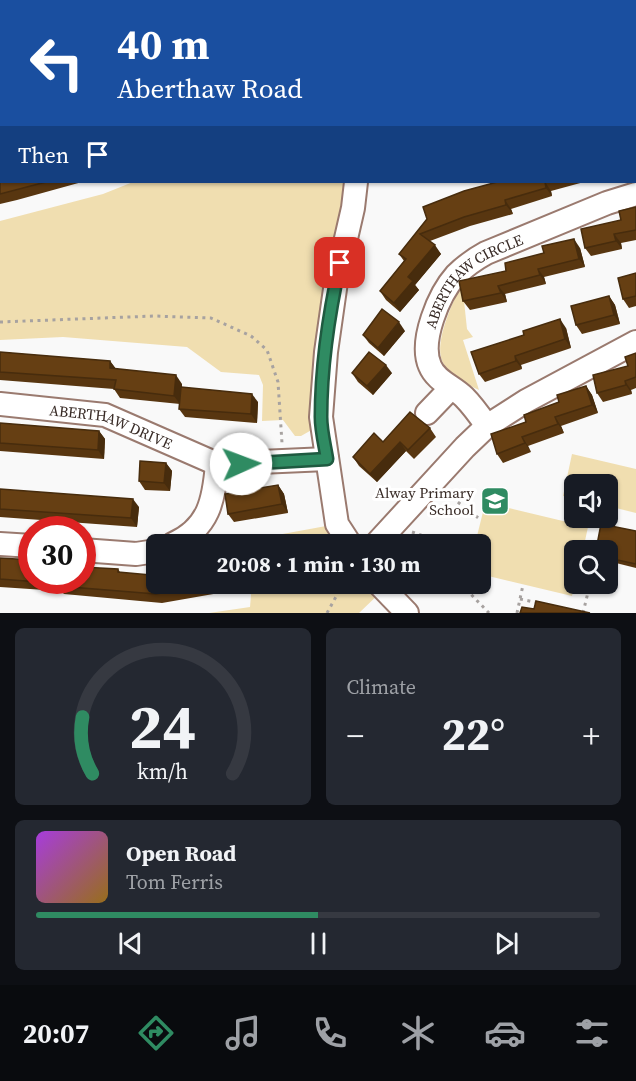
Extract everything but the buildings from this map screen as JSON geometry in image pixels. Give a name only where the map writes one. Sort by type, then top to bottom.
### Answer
[{"type":"street","points":[[344,534],[337,524],[321,417],[326,352],[336,282],[353,208],[356,183]]},
{"type":"street","name":"ABERTHAW CIRCLE","points":[[487,426],[462,395],[445,384],[430,367],[426,346],[429,329],[444,294],[455,277],[470,262],[486,253],[607,203],[636,194]]},
{"type":"street","points":[[385,534],[487,426],[526,401],[636,342]]},
{"type":"street","points":[[427,413],[451,388]]},
{"type":"street","name":"ABERTHAW DRIVE","points":[[0,404],[105,415],[217,464],[327,459]]},
{"type":"street","points":[[190,534],[203,521],[213,497],[217,464]]},
{"type":"street","points":[[0,544],[18,545]]},
{"type":"street","points":[[96,551],[146,552]]},
{"type":"street","points":[[389,594],[407,613]]},
{"type":"path","points":[[0,322],[154,316],[211,318],[252,336],[267,350],[278,382],[282,447],[287,462]]},
{"type":"path","points":[[433,482],[481,520]]},
{"type":"path","points":[[394,525],[419,534]]},
{"type":"path","points":[[601,533],[602,528]]},
{"type":"path","points":[[517,613],[524,585]]},
{"type":"path","points":[[327,613],[337,594]]},
{"type":"path","points":[[471,594],[489,613]]},
{"type":"path","points":[[583,613],[588,594]]},
{"type":"path","points":[[520,599],[541,604]]},
{"type":"shaded area","points":[[130,183],[356,183],[322,424],[301,436],[295,436],[283,420],[262,421],[263,385],[259,375],[221,372],[187,347],[63,337],[0,340],[0,221],[103,194]]},
{"type":"shaded area","points":[[462,282],[467,329],[473,337],[463,340],[479,390],[452,373],[441,358],[440,348],[445,324]]},
{"type":"shaded area","points":[[572,454],[636,469],[636,513],[618,508],[618,474],[568,474]]},
{"type":"shaded area","points":[[496,505],[564,521],[564,528],[588,528],[585,540],[564,540],[564,594],[572,594],[572,596],[491,577],[491,534],[478,534],[483,512]]},
{"type":"shaded area","points":[[337,524],[344,534],[283,534]]},
{"type":"shaded area","points":[[379,594],[359,613],[209,613],[250,607],[251,595]]},
{"type":"place","name":"Alway Primary School","points":[[495,501]]},
{"type":"route","points":[[241,464],[327,459],[321,417],[326,352],[340,263]]}]
